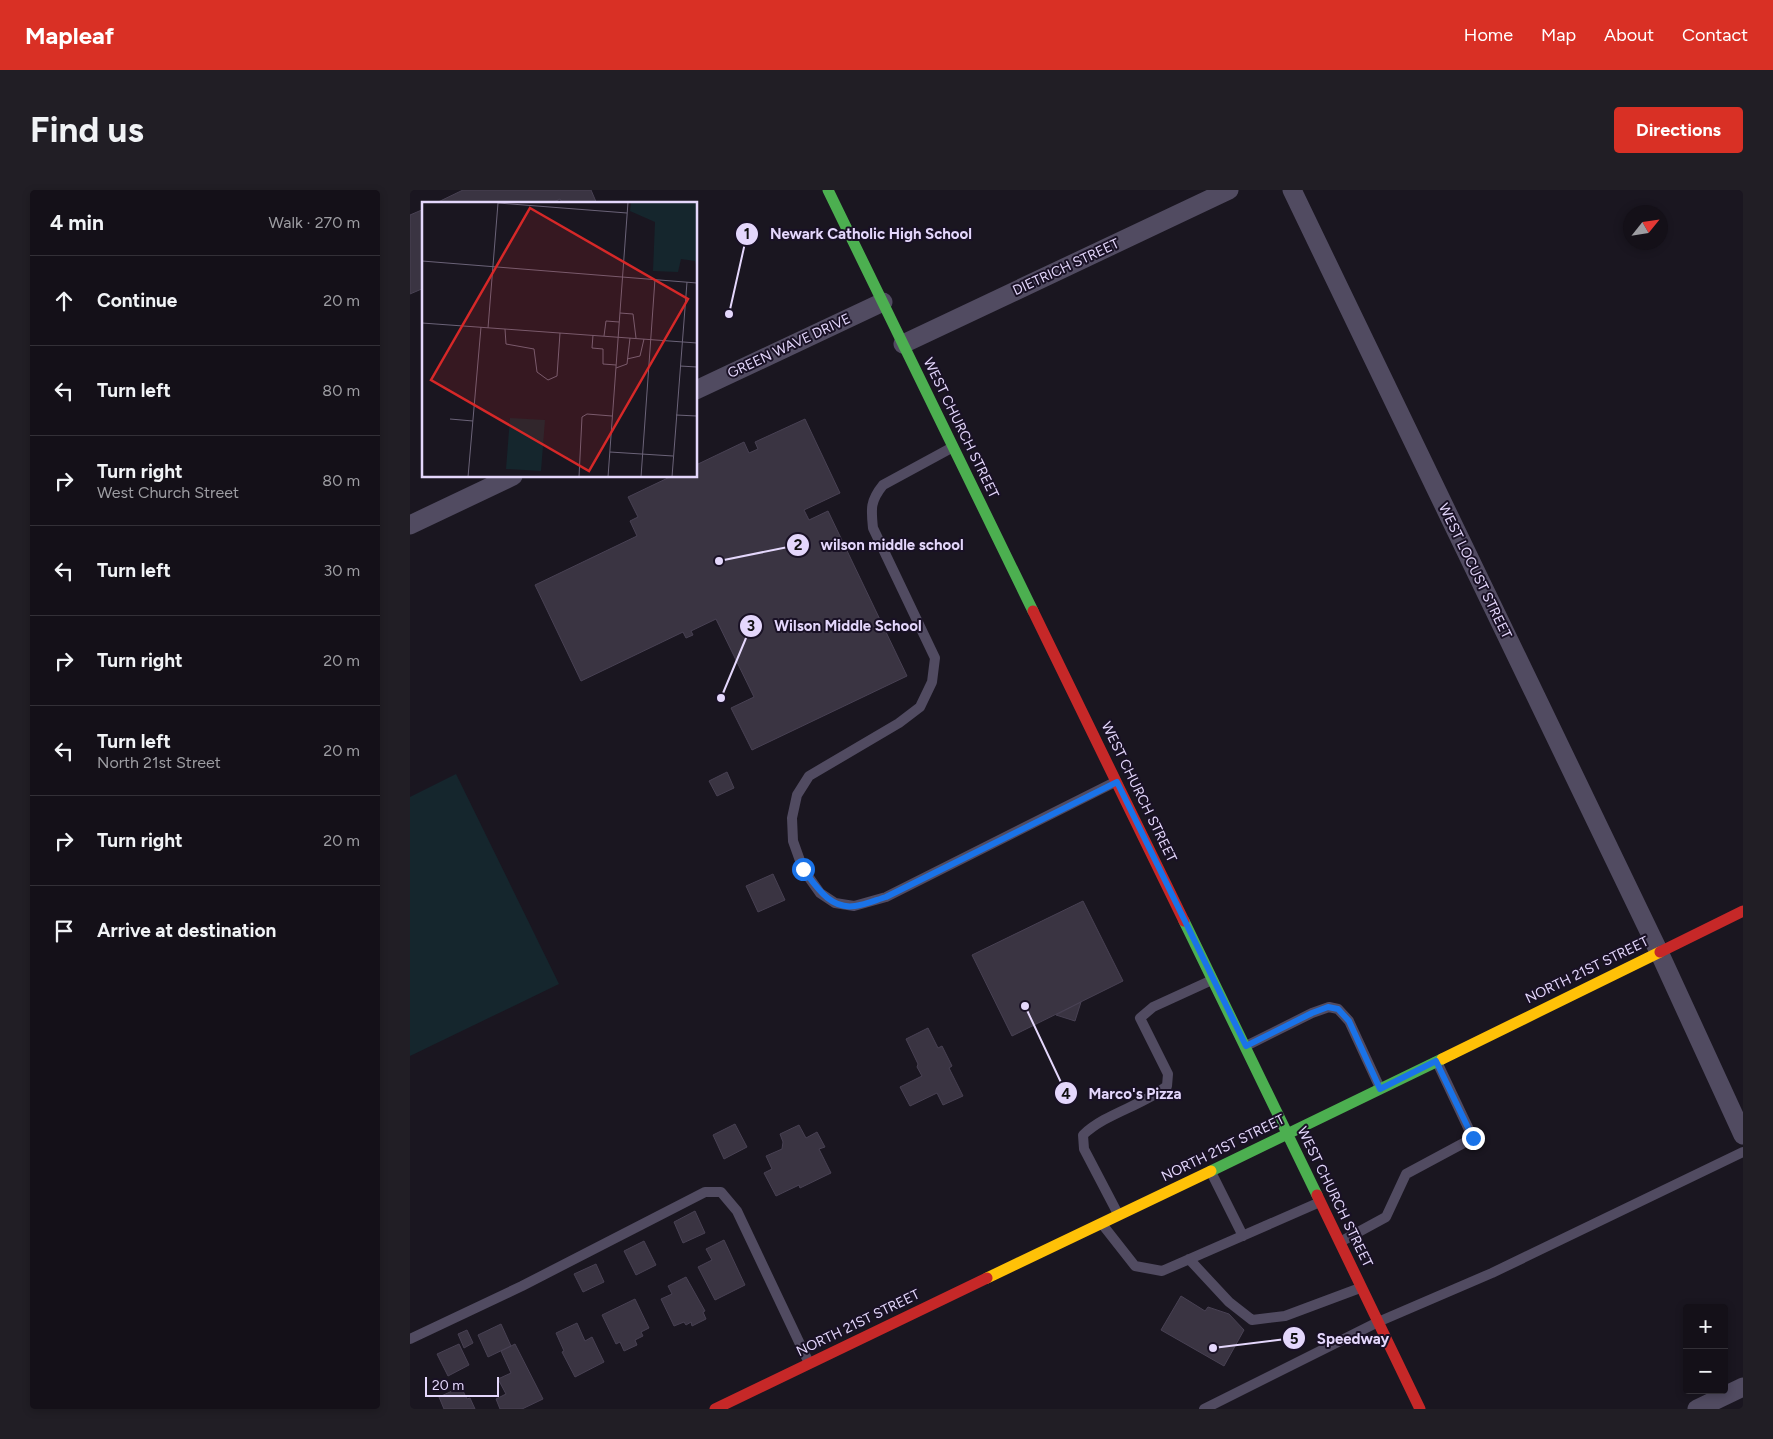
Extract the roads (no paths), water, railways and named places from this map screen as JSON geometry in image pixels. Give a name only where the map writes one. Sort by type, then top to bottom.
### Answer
[{"type":"street","name":"WEST CHURCH STREET","points":[[828,190],[1246,1046],[1420,1409]]},
{"type":"street","name":"DIETRICH STREET","points":[[903,344],[1229,190]]},
{"type":"street","name":"WEST LOCUST STREET","points":[[1292,190],[1659,952],[1743,1135]]},
{"type":"street","name":"GREEN WAVE DRIVE","points":[[698,389],[883,302]]},
{"type":"street","points":[[410,525],[509,478]]},
{"type":"street","name":"NORTH 21ST STREET","points":[[715,1409],[1288,1134],[1743,911]]},
{"type":"street","points":[[1697,1409],[1743,1388]]},
{"type":"lane","points":[[954,446],[883,485],[875,496],[871,507],[872,528],[935,658],[932,682],[920,707],[898,723],[810,776],[797,795],[792,818],[793,841],[803,869],[820,893],[835,903],[854,906],[886,897],[1117,782]]},
{"type":"lane","points":[[1118,1215],[1084,1149],[1083,1135],[1092,1126],[1154,1096],[1168,1086],[1168,1074],[1140,1018],[1154,1006],[1213,980]]},
{"type":"lane","points":[[1246,1046],[1320,1010],[1328,1007],[1338,1009],[1349,1021],[1380,1089]]},
{"type":"lane","points":[[1340,1242],[1386,1217],[1406,1174],[1473,1138],[1436,1061]]},
{"type":"lane","points":[[1204,1409],[1378,1322],[1492,1272],[1743,1152]]},
{"type":"lane","points":[[1211,1171],[1243,1236]]},
{"type":"lane","points":[[410,1340],[530,1282],[705,1192],[721,1192],[737,1211],[810,1363]]},
{"type":"lane","points":[[1101,1224],[1135,1266],[1162,1271],[1321,1202]]},
{"type":"lane","points":[[1189,1259],[1229,1302],[1252,1320],[1285,1316],[1362,1287]]},
{"type":"place","name":"Newark Catholic High School","points":[[729,314]]},
{"type":"place","name":"wilson middle school","points":[[719,561]]},
{"type":"place","name":"Wilson Middle School","points":[[721,698]]},
{"type":"place","name":"Marco's Pizza","points":[[1025,1006]]},
{"type":"place","name":"Speedway","points":[[1213,1348]]}]
